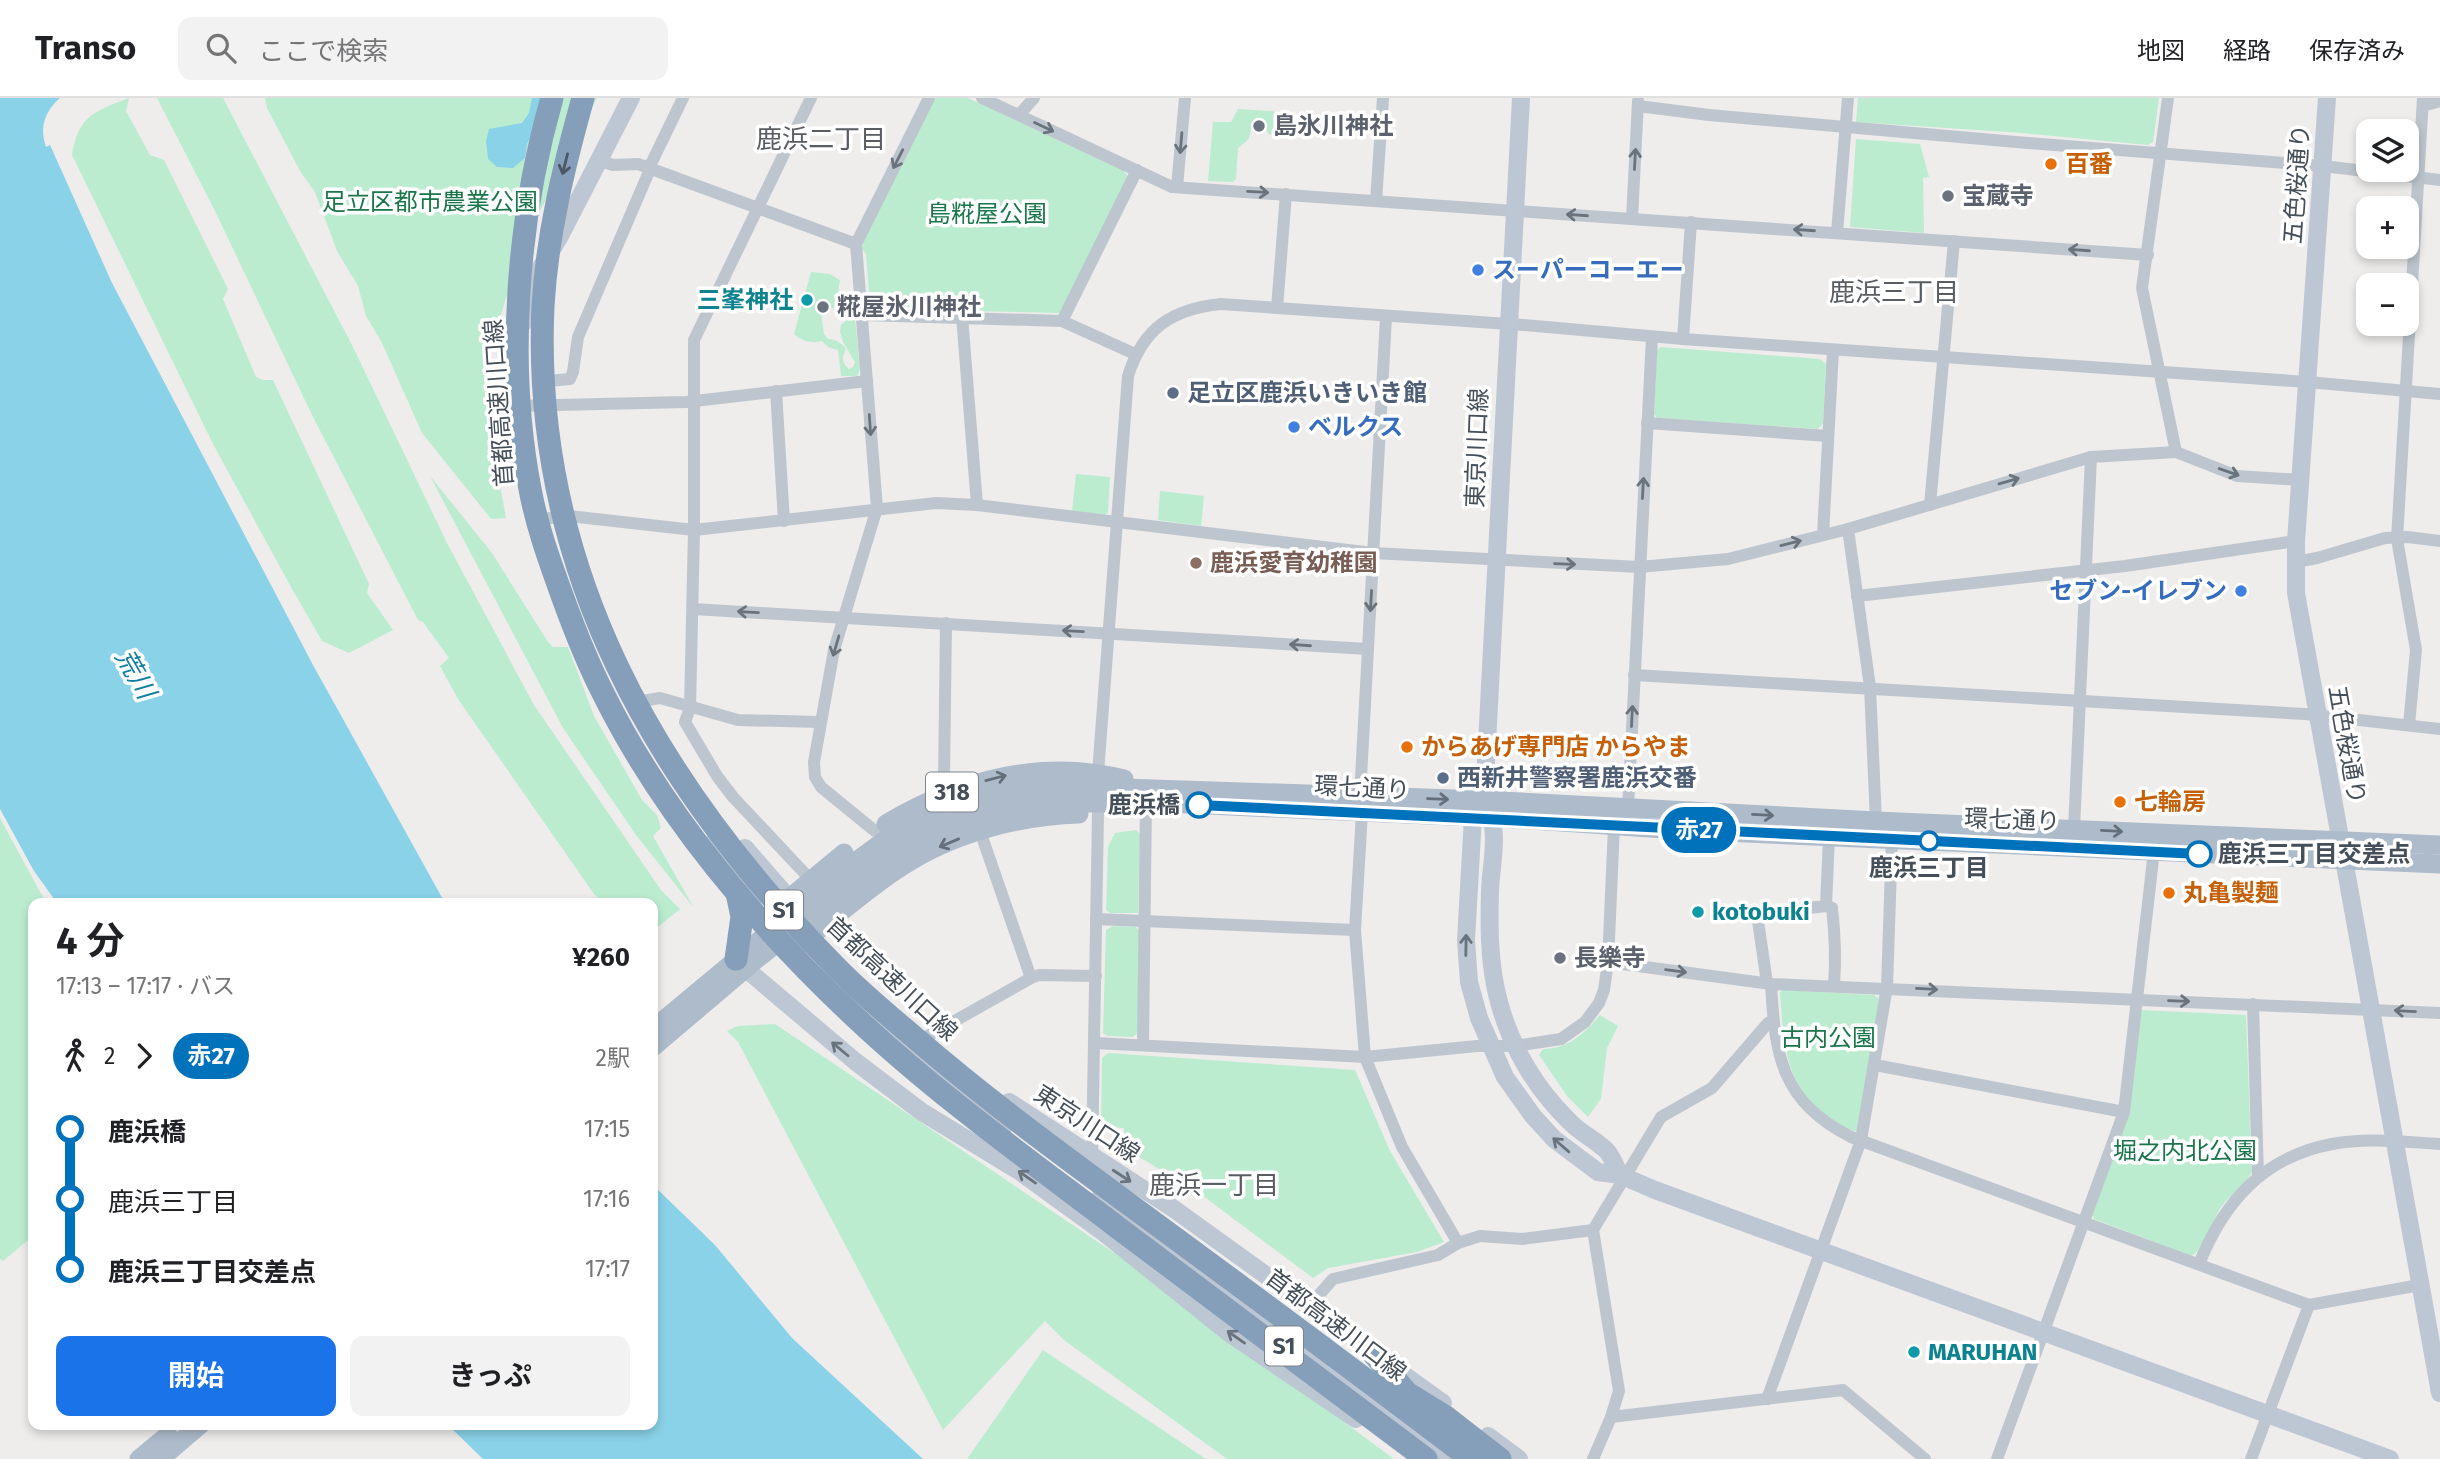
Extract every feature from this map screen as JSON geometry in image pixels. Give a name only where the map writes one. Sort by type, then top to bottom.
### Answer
[{"type":"highway","name":"首都高速川口線","points":[[552,98],[533,174],[520,273],[518,339],[525,458],[537,520],[568,611],[600,689],[640,760],[693,836],[766,926],[816,980],[868,1029],[982,1124],[1426,1459]]},
{"type":"highway","points":[[564,98],[543,181],[530,297],[532,419],[540,477],[559,551],[596,653],[624,711],[650,756],[733,881],[742,917],[742,959]]},
{"type":"highway","name":"首都高速川口線","points":[[583,98],[554,212],[543,303],[544,381],[551,455],[564,522],[597,625],[631,696],[678,775],[736,855],[835,967],[979,1093],[1471,1459]]},
{"type":"highway","points":[[540,477],[540,503],[549,543],[583,635],[622,719],[698,835]]},
{"type":"highway","name":"S1","points":[[1072,1179],[1133,1233],[1436,1459]]},
{"type":"highway","points":[[1102,1232],[1133,1233]]},
{"type":"highway","points":[[1373,1353],[1407,1392],[1446,1417],[1500,1459]]},
{"type":"main road","name":"318","points":[[772,913],[810,879],[875,831],[946,794],[1004,776],[1078,770],[1165,790]]},
{"type":"main road","name":"環七通り","points":[[658,1024],[844,880],[888,838],[955,807],[998,793],[1057,787],[1165,790],[1361,805],[1473,817],[1614,826],[2248,857],[2440,845]]},
{"type":"main road","name":"環七通り","points":[[844,880],[874,867],[915,839],[982,813],[1026,803],[1361,805],[1484,800],[2074,829],[2342,850],[2440,863]]},
{"type":"main road","name":"318","points":[[799,945],[901,866],[929,851],[980,831],[1028,819],[1112,811],[1140,802]]},
{"type":"main road","name":"環七通り","points":[[658,1042],[742,959]]},
{"type":"main road","points":[[139,1459],[174,1430]]},
{"type":"main road","points":[[160,1459],[194,1430]]},
{"type":"street","points":[[560,236],[631,98]]},
{"type":"street","points":[[549,381],[570,379],[578,337],[649,168],[683,98]]},
{"type":"street","points":[[810,879],[733,797],[685,723],[690,708],[693,609],[694,340],[811,98]]},
{"type":"street","points":[[875,831],[821,787],[815,777],[814,762],[834,650],[877,509],[856,244],[929,98]]},
{"type":"street","points":[[982,98],[1177,187],[2148,255]]},
{"type":"street","points":[[1018,115],[1034,98]]},
{"type":"street","points":[[1177,187],[1185,98]]},
{"type":"street","points":[[1376,201],[1383,98]]},
{"type":"street","name":"東京川口線","points":[[1473,817],[1484,800],[1521,98]]},
{"type":"street","points":[[1838,233],[1848,98]]},
{"type":"street","points":[[2168,98],[2142,288],[2176,452]]},
{"type":"street","name":"五色桜通り","points":[[2327,98],[2296,541],[2297,605],[2439,1384]]},
{"type":"street","points":[[2440,101],[2423,102],[2419,178],[2440,180]]},
{"type":"street","points":[[1632,219],[1638,102],[1709,115],[2356,170]]},
{"type":"street","points":[[598,160],[613,164],[638,164],[856,244]]},
{"type":"street","points":[[1062,321],[1138,170]]},
{"type":"street","points":[[2409,725],[2416,650],[2396,539],[2419,182]]},
{"type":"street","points":[[1278,308],[1286,194]]},
{"type":"street","points":[[1683,339],[1691,222]]},
{"type":"street","name":"東京川口線","points":[[560,236],[547,299],[549,381],[559,470],[569,516],[589,584],[609,636],[642,701],[730,829],[817,932],[877,994],[990,1090],[1174,1209],[1519,1459]]},
{"type":"street","name":"東京川口線","points":[[560,236],[540,269],[524,318],[514,405],[517,447],[531,520],[549,581],[596,703],[645,789],[731,866],[843,992],[908,1048],[1022,1143],[1446,1459]]},
{"type":"street","points":[[1930,505],[1954,241]]},
{"type":"street","points":[[1098,773],[1126,390],[1135,354],[1152,333],[1169,318],[1198,306],[1221,304],[1508,324],[1652,337],[2308,382],[2440,394]]},
{"type":"street","points":[[862,315],[1062,321],[1135,354]]},
{"type":"street","points":[[962,317],[977,505]]},
{"type":"street","points":[[1385,317],[1355,930],[1365,1057],[1402,1147],[1458,1243]]},
{"type":"street","points":[[1628,808],[1652,337]]},
{"type":"street","points":[[1823,536],[1833,350]]},
{"type":"street","points":[[514,405],[694,401],[867,381]]},
{"type":"street","points":[[776,391],[784,521]]},
{"type":"street","points":[[1647,423],[1828,436]]},
{"type":"street","points":[[531,520],[569,516],[694,530],[936,503],[977,505],[1373,553],[1639,567],[1728,559],[1823,536],[2091,457],[2176,452],[2237,476],[2301,480]]},
{"type":"street","points":[[2074,829],[2091,457]]},
{"type":"street","points":[[1848,529],[1870,687],[1876,821]]},
{"type":"street","points":[[2296,562],[2385,538],[2408,537],[2440,541]]},
{"type":"street","points":[[1857,596],[2085,570],[2296,541]]},
{"type":"street","points":[[693,609],[1368,649]]},
{"type":"street","points":[[946,623],[946,794]]},
{"type":"street","points":[[1634,675],[1870,687],[2317,716],[2440,729]]},
{"type":"street","points":[[642,701],[660,698],[738,720],[820,722]]},
{"type":"street","points":[[1484,800],[1494,818],[1490,889],[1491,959],[1499,1003],[1515,1046],[1550,1101],[1571,1124],[1608,1152],[1622,1176]]},
{"type":"street","points":[[1140,802],[1144,921],[1143,1044]]},
{"type":"street","points":[[1092,1157],[1098,813]]},
{"type":"street","points":[[1473,817],[1466,957],[1474,1003],[1505,1077],[1554,1139],[1598,1172],[1622,1176],[2390,1459]]},
{"type":"street","points":[[1095,1043],[1365,1057],[1515,1046],[1561,1039],[1585,1022],[1601,996],[1608,962],[1614,826]]},
{"type":"street","points":[[980,831],[1031,978]]},
{"type":"street","points":[[1826,906],[1829,836]]},
{"type":"street","points":[[1767,1399],[1861,1140],[1886,987],[1892,839]]},
{"type":"street","points":[[1997,1459],[2124,1112],[2154,851]]},
{"type":"street","points":[[1835,985],[1836,954],[1832,908],[1826,906],[1758,914],[1774,1035],[1784,1070],[1803,1102],[1828,1125],[1861,1140],[2309,1304],[2420,1285]]},
{"type":"street","points":[[1096,919],[1355,930]]},
{"type":"street","points":[[742,959],[856,1062],[922,1112],[1019,1171],[1229,1332],[1413,1459]]},
{"type":"street","points":[[1608,962],[1769,983],[2440,1013]]},
{"type":"street","points":[[928,1036],[1039,975],[1096,976]]},
{"type":"street","points":[[2253,1004],[2258,1176]]},
{"type":"street","points":[[1593,1459],[1619,1391],[1592,1230],[1622,1176],[1661,1117],[1712,1088],[1768,1023],[1773,1022]]},
{"type":"street","points":[[1875,1065],[2124,1112]]},
{"type":"street","points":[[2199,1264],[2224,1213],[2258,1176],[2295,1156],[2332,1144],[2440,1143]]},
{"type":"street","points":[[1309,1306],[1333,1279],[1438,1255],[1458,1243],[1480,1236],[1521,1239],[1592,1230]]},
{"type":"street","points":[[2251,1459],[2309,1304]]},
{"type":"street","points":[[1611,1417],[1843,1390],[1924,1459]]},
{"type":"green space","points":[[129,98],[126,111],[150,155],[164,160],[228,289],[223,299],[256,377],[273,380],[369,584],[367,593],[393,630],[349,653],[322,641],[291,587],[213,444],[72,155],[79,131],[90,117]]},
{"type":"green space","points":[[157,98],[223,98],[352,345],[448,545],[534,705],[661,890],[680,909],[658,927],[658,898],[598,898],[594,894],[458,699],[440,666],[449,658],[423,622],[418,620],[312,415],[215,211]]},
{"type":"green space","name":"足立区都市農業公園","points":[[265,98],[597,98],[534,223],[510,285],[490,351],[493,447],[506,518],[491,519],[422,433],[382,343],[366,316],[358,286],[337,251],[315,192],[300,171],[267,108]]},
{"type":"green space","name":"島糀屋公園","points":[[932,98],[968,98],[1124,171],[1129,178],[1060,313],[873,309],[870,305],[866,254],[862,249],[864,240]]},
{"type":"green space","points":[[1858,98],[2159,98],[2153,142],[2148,145],[1856,122]]},
{"type":"green space","points":[[1238,109],[1274,111],[1273,135],[1268,134],[1267,130],[1251,129],[1249,139],[1238,148],[1236,179],[1233,182],[1208,181],[1213,122],[1231,122]]},
{"type":"green space","points":[[1856,139],[1920,144],[1929,177],[1923,178],[1924,233],[1850,227]]},
{"type":"green space","points":[[811,272],[830,274],[840,280],[836,307],[821,313],[824,334],[846,349],[843,362],[849,369],[853,367],[855,362],[840,332],[841,325],[848,319],[855,318],[860,369],[857,376],[841,376],[838,350],[828,347],[822,341],[807,341],[794,334]]},
{"type":"green space","points":[[1661,347],[1820,359],[1826,364],[1823,423],[1818,429],[1657,418],[1654,414],[1657,350]]},
{"type":"green space","points":[[1076,474],[1110,477],[1108,512],[1104,515],[1072,512]]},
{"type":"green space","points":[[430,476],[492,553],[548,642],[553,647],[568,647],[594,716],[642,800],[657,815],[661,828],[653,836],[694,908],[636,835],[563,728]]},
{"type":"green space","points":[[1160,491],[1204,496],[1201,526],[1158,520]]},
{"type":"green space","points":[[0,818],[43,898],[28,898],[28,1240],[3,1261],[0,1259]]},
{"type":"green space","points":[[1136,830],[1140,834],[1138,913],[1110,913],[1106,910],[1108,847],[1115,833]]},
{"type":"green space","points":[[1113,926],[1136,927],[1139,931],[1138,1033],[1133,1037],[1108,1036],[1103,1033],[1106,930]]},
{"type":"green space","name":"古内公園","points":[[1783,990],[1874,995],[1879,999],[1859,1129],[1854,1132],[1815,1106],[1802,1091],[1794,1075],[1784,1038],[1780,993]]},
{"type":"green space","name":"堀之内北公園","points":[[2141,1010],[2246,1015],[2252,1172],[2221,1207],[2205,1240],[2192,1256],[2094,1219],[2093,1215]]},
{"type":"green space","points":[[1600,1015],[1618,1026],[1607,1048],[1601,1099],[1588,1117],[1567,1096],[1539,1055],[1543,1049],[1560,1046],[1575,1039]]},
{"type":"green space","points":[[775,1024],[1132,1265],[1394,1459],[1227,1459],[1064,1340],[1045,1321],[943,1430],[738,1042],[727,1031],[738,1026]]},
{"type":"green space","points":[[1108,1053],[1355,1070],[1390,1151],[1444,1242],[1417,1252],[1328,1268],[1313,1278],[1199,1193],[1124,1148],[1124,1128],[1101,1127],[1102,1058]]},
{"type":"green space","points":[[1043,1350],[1206,1459],[967,1459]]},
{"type":"water","name":"荒川","points":[[0,98],[60,98],[50,108],[43,126],[46,147],[50,145],[112,283],[313,665],[442,898],[53,898],[34,871],[0,809]]},
{"type":"water","points":[[532,98],[550,98],[527,144],[525,158],[513,168],[497,167],[488,159],[486,141],[489,129],[522,123],[529,113]]},
{"type":"water","points":[[658,1190],[715,1245],[792,1338],[923,1459],[483,1459],[453,1430],[658,1430]]},
{"type":"bus line","name":"赤27","points":[[1199,805],[2199,854]]},
{"type":"place","name":"島氷川神社","points":[[1259,126]]},
{"type":"place","name":"百番","points":[[2051,164]]},
{"type":"place","name":"宝蔵寺","points":[[1948,196]]},
{"type":"place","name":"スーパーコーエー","points":[[1478,270]]},
{"type":"place","name":"三峯神社","points":[[807,300]]},
{"type":"place","name":"糀屋氷川神社","points":[[823,307]]},
{"type":"place","name":"足立区鹿浜いきいき館","points":[[1173,393]]},
{"type":"place","name":"ベルクス","points":[[1294,427]]},
{"type":"place","name":"鹿浜愛育幼稚園","points":[[1196,563]]},
{"type":"place","name":"セブン-イレブン","points":[[2241,591]]},
{"type":"place","name":"からあげ専門店 からやま","points":[[1407,747]]},
{"type":"place","name":"西新井警察署鹿浜交番","points":[[1443,778]]},
{"type":"place","name":"七輪房","points":[[2120,802]]},
{"type":"place","name":"鹿浜橋","points":[[1199,805]]},
{"type":"place","name":"鹿浜三丁目","points":[[1929,841]]},
{"type":"place","name":"鹿浜三丁目交差点","points":[[2199,854]]},
{"type":"place","name":"丸亀製麺","points":[[2169,893]]},
{"type":"place","name":"kotobuki","points":[[1698,912]]},
{"type":"place","name":"長樂寺","points":[[1560,958]]},
{"type":"place","name":"MARUHAN","points":[[1914,1352]]},
{"type":"district","name":"鹿浜二丁目","points":[[821,139]]},
{"type":"district","name":"鹿浜三丁目","points":[[1894,292]]},
{"type":"district","name":"鹿浜一丁目","points":[[1214,1185]]}]
